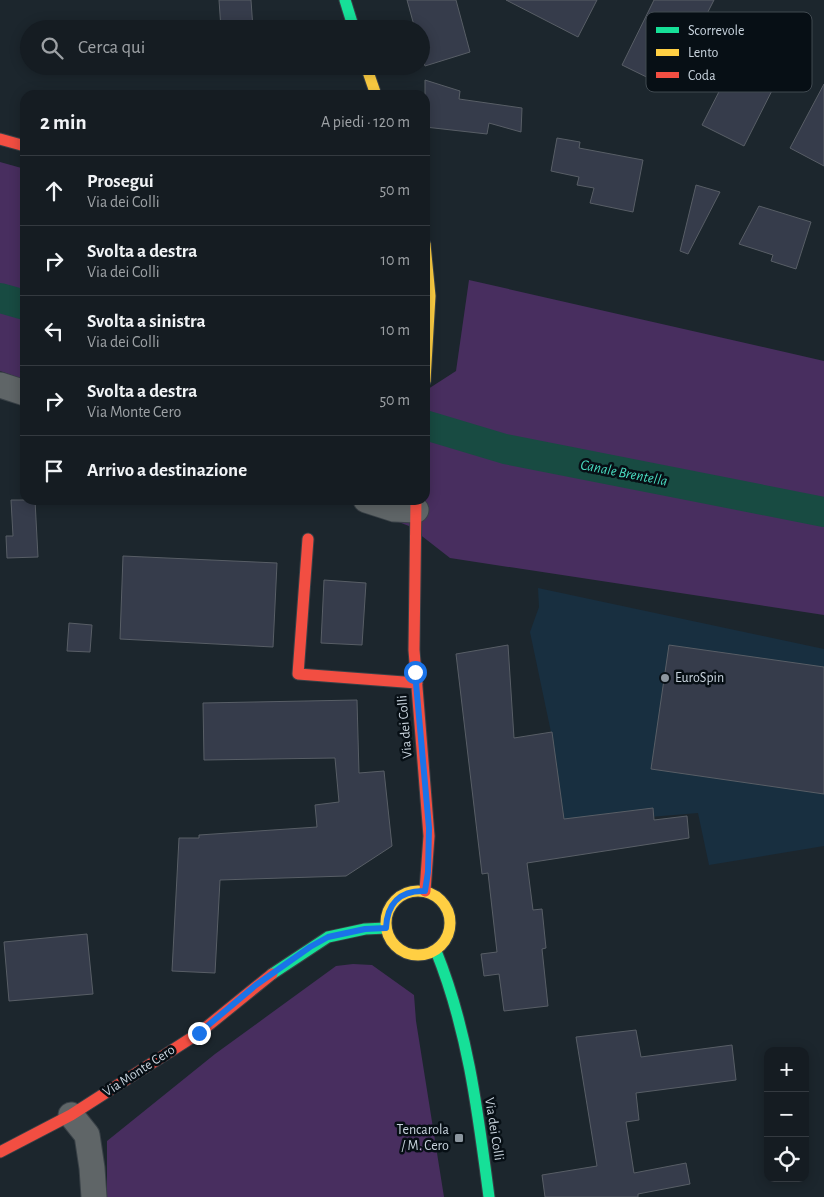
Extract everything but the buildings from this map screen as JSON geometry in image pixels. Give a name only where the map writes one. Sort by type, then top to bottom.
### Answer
[{"type":"main road","points":[[346,0],[352,20]]},
{"type":"main road","points":[[369,75],[374,90]]},
{"type":"main road","points":[[0,139],[20,145]]},
{"type":"main road","name":"Via dei Colli","points":[[416,505],[413,597],[417,683],[429,828],[428,872],[425,891]]},
{"type":"main road","points":[[308,539],[298,674],[417,683]]},
{"type":"main road","points":[[414,890],[425,891],[440,898],[446,904],[450,916],[450,930],[446,941],[436,951],[421,956],[405,953],[393,943],[386,928],[390,908],[396,899],[414,890]]},
{"type":"main road","name":"Via Monte Cero","points":[[0,1152],[71,1115],[199,1033],[256,985],[310,947],[328,937],[365,929],[386,928]]},
{"type":"main road","name":"Via dei Colli","points":[[436,951],[458,1007],[480,1129],[489,1197]]},
{"type":"street","points":[[0,385],[20,391]]},
{"type":"street","points":[[382,505],[394,509],[416,505]]},
{"type":"street","points":[[71,1115],[87,1135],[94,1197]]},
{"type":"shaded area","points":[[0,162],[20,168],[20,378],[0,371]]},
{"type":"shaded area","points":[[469,280],[824,361],[824,615],[450,558],[409,526],[354,505],[430,505],[430,388],[456,371]]},
{"type":"shaded area","points":[[538,588],[824,649],[824,846],[709,865],[698,813],[565,824],[552,737],[530,632],[539,607]]},
{"type":"shaded area","points":[[353,964],[372,965],[414,995],[416,1021],[444,1197],[107,1197],[107,1141],[215,1054],[336,966]]},
{"type":"waterway","name":"Canale Brentella","points":[[0,298],[20,304]]},
{"type":"waterway","name":"Canale Brentella","points":[[430,426],[505,449],[824,512]]},
{"type":"traffic: fast","points":[[345,0],[351,20]]},
{"type":"traffic: fast","points":[[272,974],[328,937],[365,929],[386,928]]},
{"type":"traffic: fast","points":[[436,951],[447,981],[464,1041],[476,1103],[489,1197]]},
{"type":"traffic: slow","points":[[369,75],[374,90]]},
{"type":"traffic: slow","points":[[412,891],[424,891],[441,900],[448,911],[450,923],[448,935],[441,946],[424,955],[412,955],[400,950],[391,941],[386,929],[386,917],[391,905],[400,896],[412,891]]},
{"type":"traffic: jam","points":[[0,139],[20,145]]},
{"type":"traffic: jam","points":[[416,505],[414,650],[429,836],[425,891]]},
{"type":"traffic: jam","points":[[308,539],[298,674],[417,683]]},
{"type":"traffic: jam","points":[[0,1152],[71,1115],[199,1033],[272,974]]},
{"type":"place","name":"EuroSpin","points":[[665,678]]},
{"type":"place","name":"Tencarola / M. Cero","points":[[459,1138]]},
{"type":"route","points":[[199,1033],[256,985],[310,947],[328,937],[365,929],[386,928],[386,918],[396,899],[414,890],[425,891],[428,872],[429,828],[415,672]]}]
